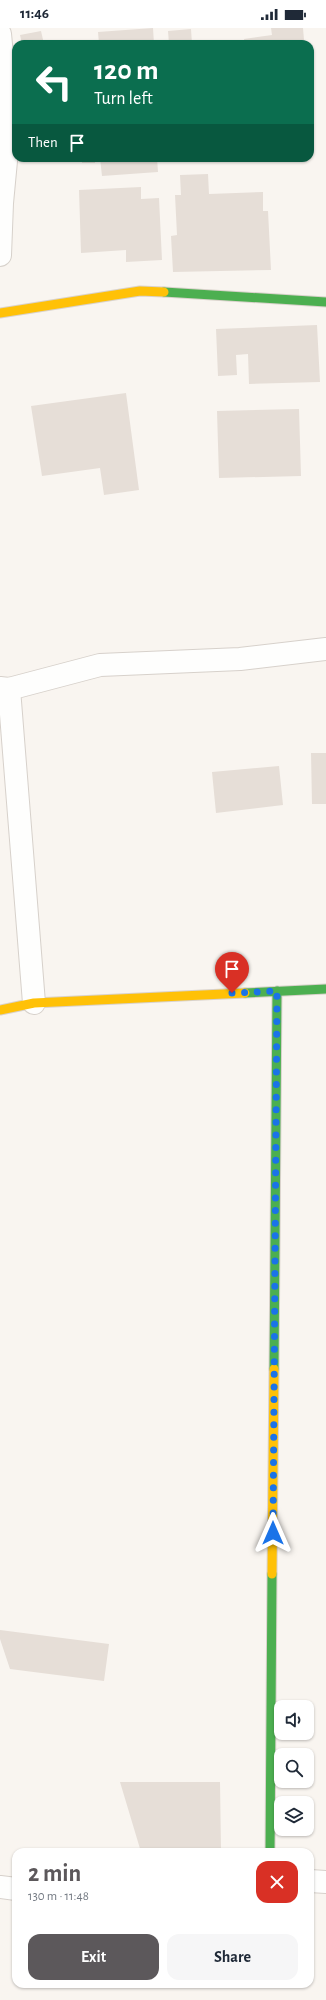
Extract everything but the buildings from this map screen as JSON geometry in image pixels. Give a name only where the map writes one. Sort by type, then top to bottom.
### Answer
[{"type":"street","points":[[0,34],[10,129],[2,203],[0,255]]},
{"type":"street","points":[[0,313],[140,291],[326,302]]},
{"type":"street","points":[[34,1003],[4,689],[100,665],[240,659],[326,648]]},
{"type":"street","points":[[0,1010],[34,1003],[326,989]]},
{"type":"street","points":[[270,1848],[277,991]]},
{"type":"street","points":[[314,1881],[326,1882]]},
{"type":"street","points":[[0,1887],[12,1888]]},
{"type":"traffic: fast","points":[[164,292],[326,302]]},
{"type":"traffic: fast","points":[[245,993],[326,989]]},
{"type":"traffic: fast","points":[[274,1369],[277,991]]},
{"type":"traffic: fast","points":[[270,1848],[272,1574]]},
{"type":"traffic: slow","points":[[0,313],[140,291],[164,292]]},
{"type":"traffic: slow","points":[[0,1010],[34,1003],[245,993]]},
{"type":"traffic: slow","points":[[272,1574],[274,1369]]},
{"type":"route","points":[[232,993],[277,991],[273,1533]]}]
